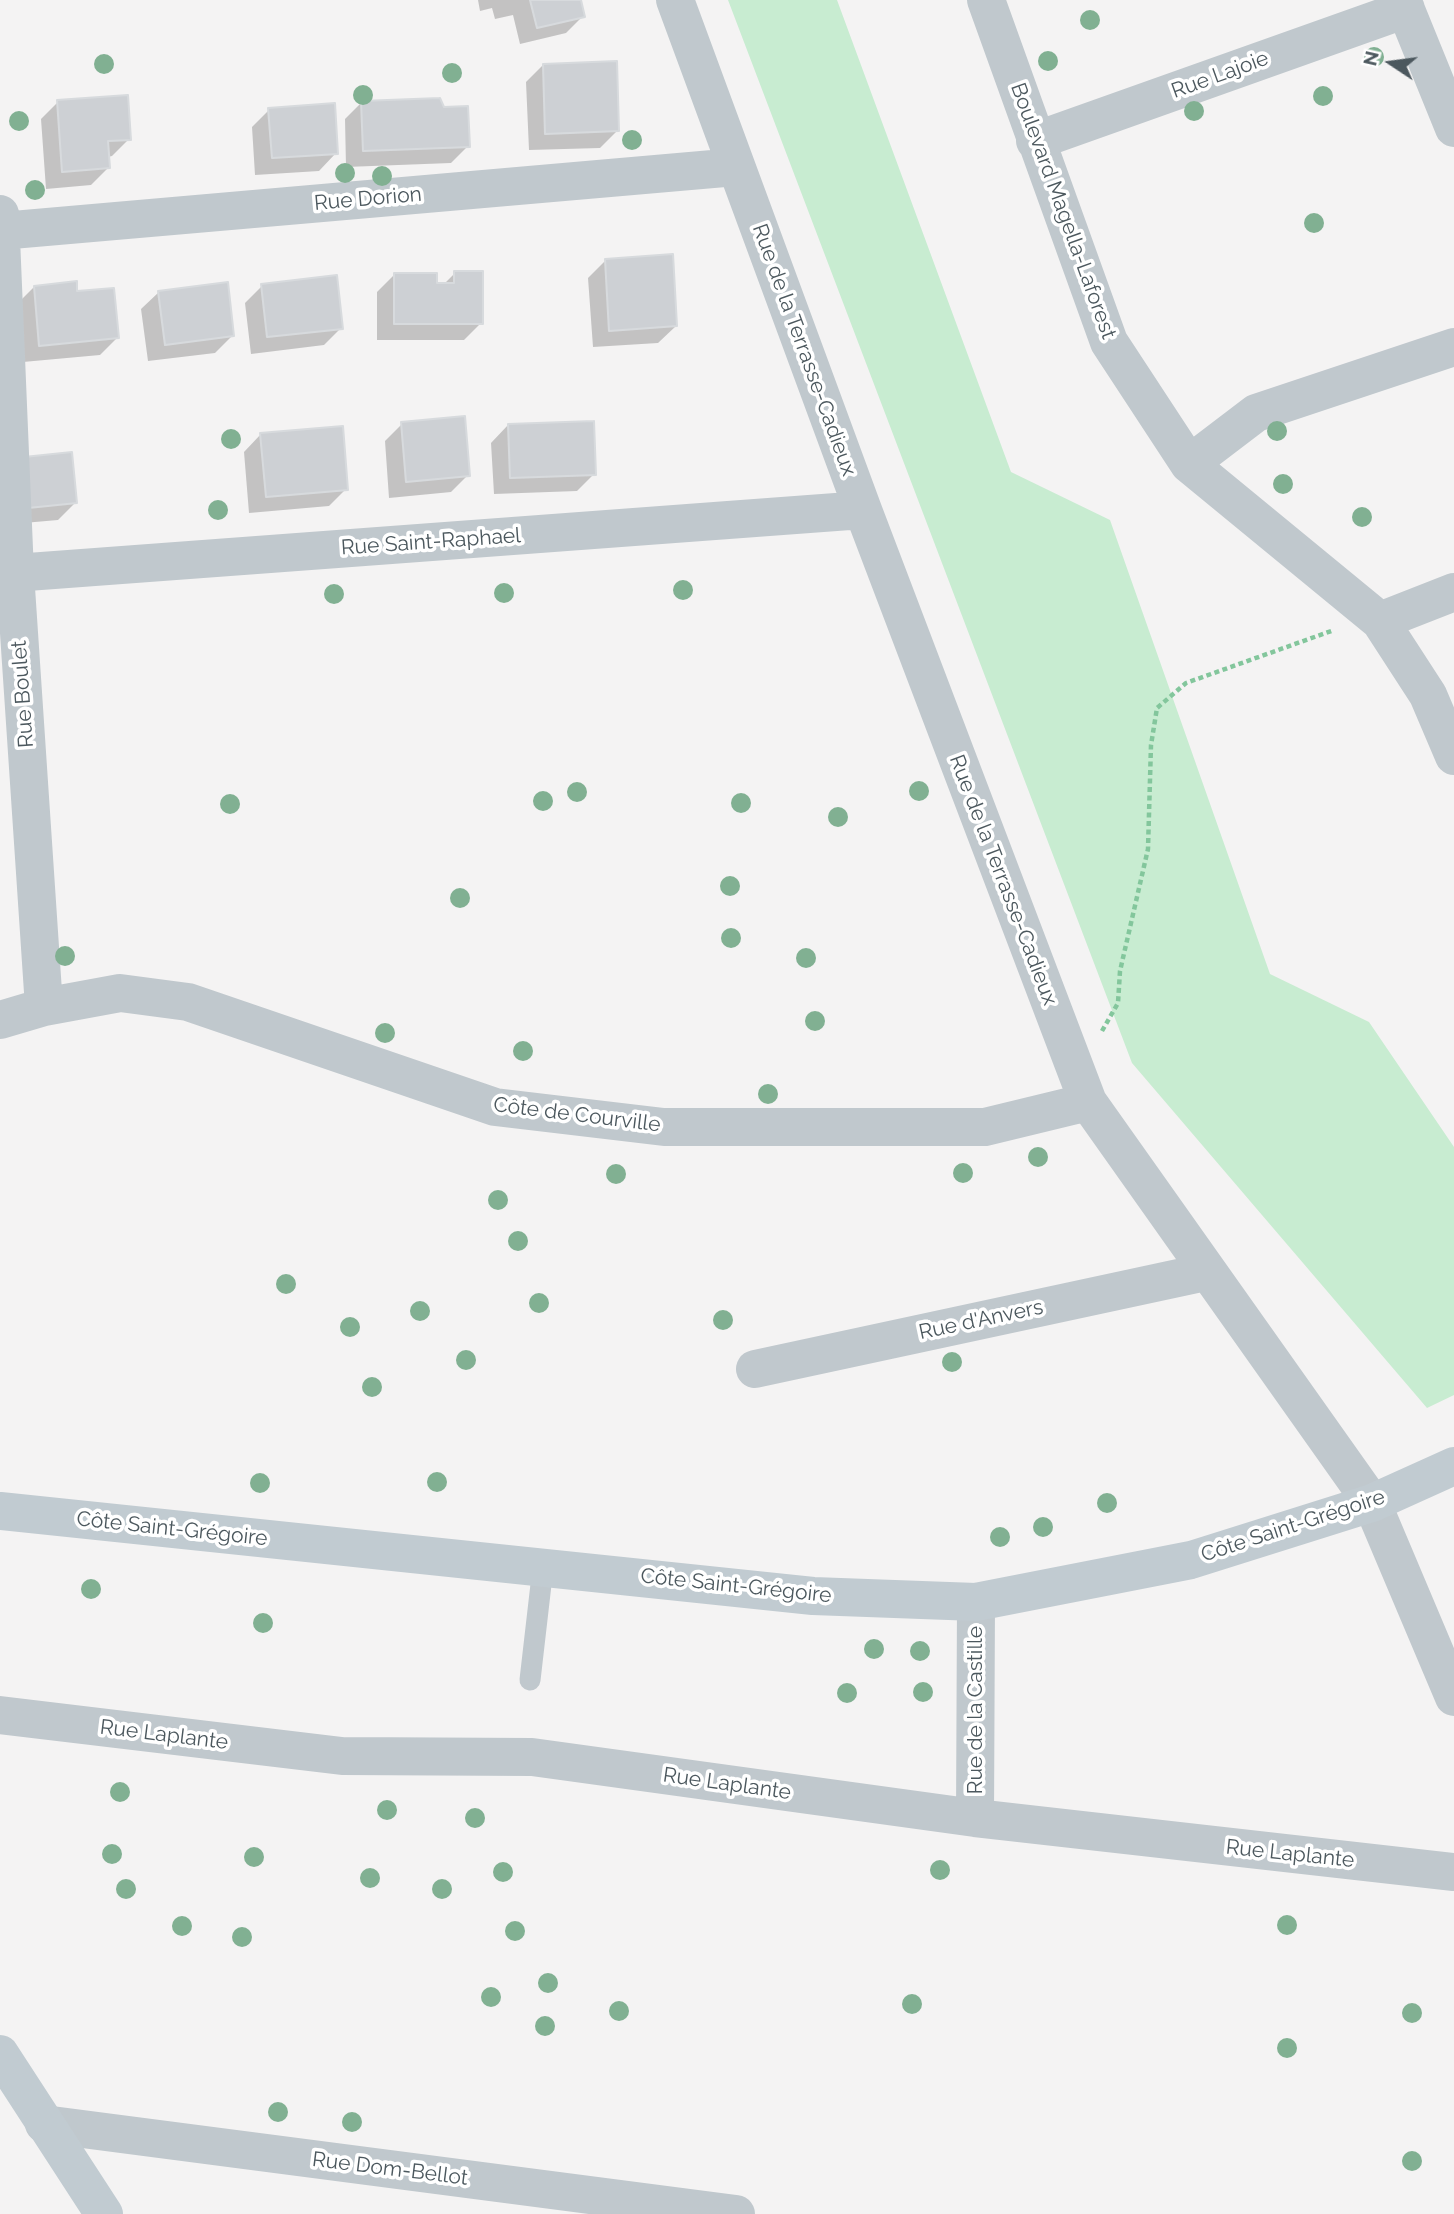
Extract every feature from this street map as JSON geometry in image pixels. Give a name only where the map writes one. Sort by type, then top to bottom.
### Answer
[{"type":"street","name":"Rue de la Terrasse-Cadieux","points":[[675,0],[863,510],[1088,1102],[1372,1503],[1454,1697]]},
{"type":"street","name":"Boulevard Magella-Laforest","points":[[986,0],[1110,342],[1189,464],[1380,621],[1428,695],[1454,756]]},
{"type":"street","name":"Rue Lajoie","points":[[1035,141],[1404,4]]},
{"type":"street","points":[[1404,4],[1454,128]]},
{"type":"street","name":"Rue Dorion","points":[[0,225],[736,167]]},
{"type":"street","name":"Rue Boulet","points":[[0,225],[8,573],[44,1007]]},
{"type":"street","points":[[1189,464],[1256,413],[1454,347]]},
{"type":"street","name":"Rue Saint-Raphael","points":[[8,573],[863,510]]},
{"type":"street","points":[[1380,621],[1454,592]]},
{"type":"street","name":"Côte de Courville","points":[[0,1020],[44,1007],[120,993],[188,1002],[495,1107],[664,1128],[985,1126],[1088,1102]]},
{"type":"street","name":"Rue d'Anvers","points":[[755,1369],[1206,1272]]},
{"type":"street","name":"Côte Saint-Grégoire","points":[[0,1511],[813,1596],[976,1602],[1191,1560],[1372,1503],[1454,1466]]},
{"type":"street","name":"Rue de la Castille","points":[[975,1818],[976,1602]]},
{"type":"street","name":"Rue Laplante","points":[[0,1714],[342,1756],[532,1757],[975,1818],[1454,1872]]},
{"type":"street","points":[[0,2054],[104,2214]]},
{"type":"street","name":"Rue Dom-Bellot","points":[[44,2124],[736,2214]]},
{"type":"lane","points":[[530,1680],[543,1567]]},
{"type":"path","points":[[1104,1031],[1118,1003],[1119,971],[1148,849],[1151,745],[1157,709],[1186,683],[1342,627],[1341,588]]},
{"type":"green space","points":[[728,0],[837,0],[1011,472],[1110,520],[1270,974],[1369,1022],[1454,1147],[1454,1395],[1427,1408],[1132,1063]]},
{"type":"building","points":[[530,0],[581,0],[585,17],[537,28]]},
{"type":"building","points":[[617,61],[619,131],[545,134],[543,64]]},
{"type":"building","points":[[128,95],[131,140],[108,141],[110,168],[62,172],[57,100]]},
{"type":"building","points":[[440,98],[444,107],[468,106],[470,147],[363,151],[361,101]]},
{"type":"building","points":[[335,103],[338,154],[272,158],[268,108]]},
{"type":"building","points":[[673,254],[677,326],[609,331],[605,259]]},
{"type":"building","points":[[454,271],[483,271],[483,324],[394,324],[394,273],[437,273],[437,283],[454,283]]},
{"type":"building","points":[[337,275],[343,329],[267,337],[261,284]]},
{"type":"building","points":[[77,281],[77,291],[114,288],[119,338],[39,346],[34,286]]},
{"type":"building","points":[[228,282],[234,336],[165,345],[158,291]]},
{"type":"building","points":[[465,416],[470,476],[406,482],[401,422]]},
{"type":"building","points":[[594,421],[596,475],[510,478],[508,424]]},
{"type":"building","points":[[343,426],[348,490],[266,497],[260,433]]},
{"type":"building","points":[[72,452],[77,503],[28,508],[24,457]]}]
